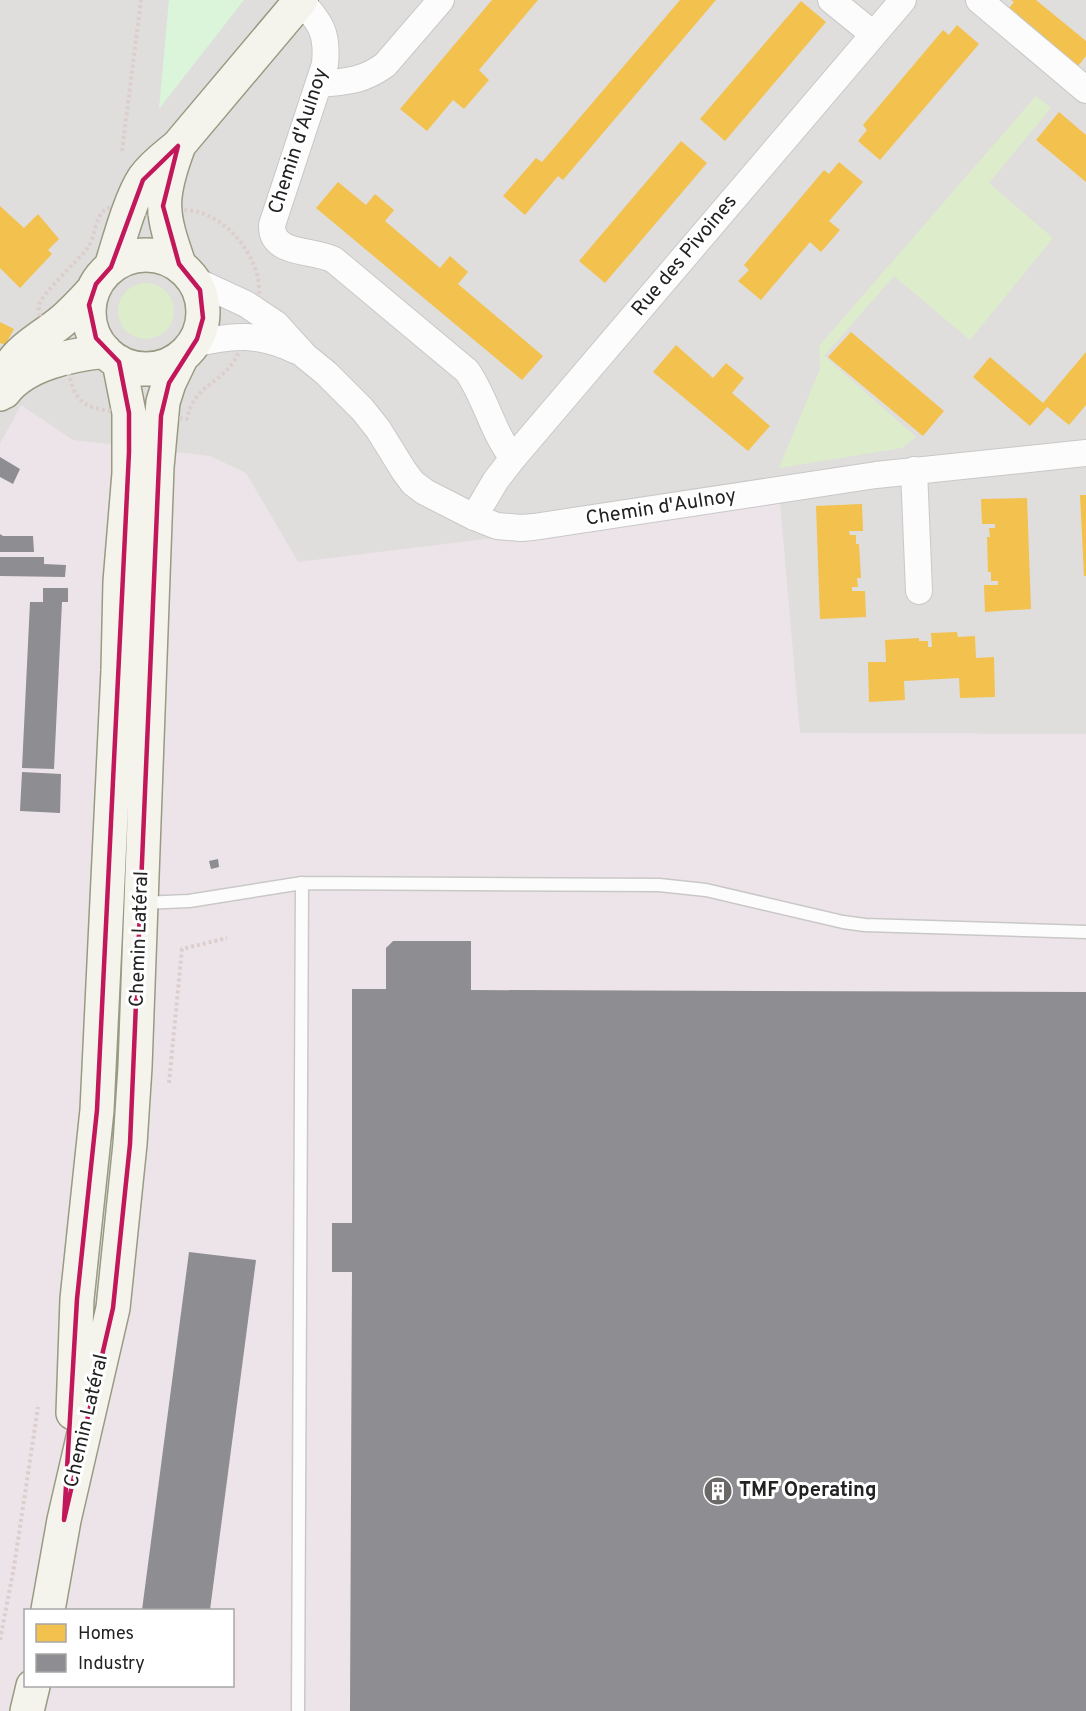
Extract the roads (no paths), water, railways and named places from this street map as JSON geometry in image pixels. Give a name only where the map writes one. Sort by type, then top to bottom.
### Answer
[{"type":"street","points":[[178,146],[166,182],[164,212],[170,240],[187,272],[200,290],[204,307],[202,324],[188,350],[164,366],[149,369],[128,366],[112,357],[96,338],[90,322],[90,305],[143,180],[178,146],[301,0]]},
{"type":"street","name":"Chemin d'Aulnoy","points":[[301,0],[315,16],[325,36],[325,64],[272,225],[276,241],[289,249],[315,252],[334,260],[467,371],[500,440],[513,458]]},
{"type":"street","points":[[319,84],[365,78],[386,65],[441,0]]},
{"type":"street","points":[[831,0],[873,34]]},
{"type":"street","name":"Rue des Pivoines","points":[[474,518],[496,480],[513,458],[903,0]]},
{"type":"street","points":[[979,0],[1086,90]]},
{"type":"street","points":[[0,395],[3,379],[14,359],[67,318],[102,278],[130,256],[147,254],[164,257],[187,272]]},
{"type":"street","name":"Chemin d'Aulnoy","points":[[187,272],[269,318],[305,356],[337,383],[372,421],[413,483],[436,499],[474,518],[497,526],[521,528],[914,470],[1086,453]]},
{"type":"street","name":"Chemin d'Aulnoy","points":[[188,350],[224,337],[256,337],[282,344],[305,356]]},
{"type":"street","name":"Chemin Latéral","points":[[48,1609],[64,1520],[75,1386],[77,1299],[97,1110],[125,902],[163,402],[169,383],[188,350]]},
{"type":"street","points":[[0,395],[12,382],[47,364],[71,356],[112,357]]},
{"type":"street","name":"Chemin Latéral","points":[[112,357],[129,413],[129,452],[120,582],[125,902]]},
{"type":"street","points":[[914,470],[919,591]]},
{"type":"street","points":[[27,1711],[33,1687]]},
{"type":"lane","points":[[125,902],[189,902],[302,883],[667,885],[706,890],[865,925],[1086,932]]},
{"type":"lane","points":[[298,1711],[302,883]]},
{"type":"place","name":"TMF Operating","points":[[718,1491]]}]
